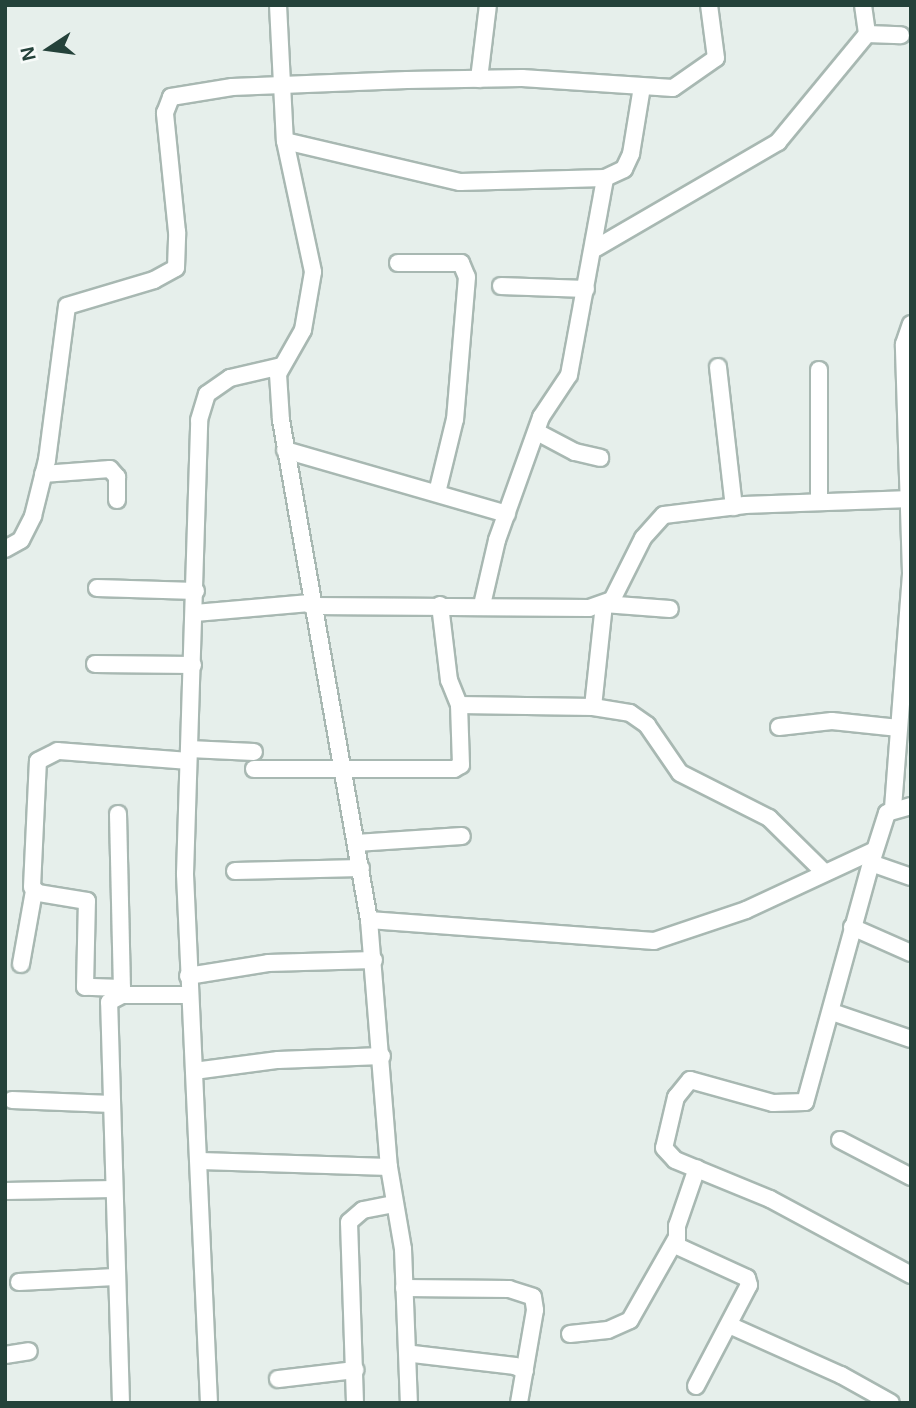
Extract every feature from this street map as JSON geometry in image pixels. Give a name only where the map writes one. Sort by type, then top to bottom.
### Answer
[{"type":"street","points":[[278,5],[279,84],[285,141],[313,272],[303,330],[277,378],[285,450],[311,604],[344,771],[369,920],[389,1167],[403,1249],[409,1403]]},
{"type":"street","points":[[479,79],[488,5]]},
{"type":"street","points":[[5,548],[25,532],[43,474],[67,306],[154,280],[177,265],[167,103],[178,94],[194,90],[279,84],[479,79],[673,88],[715,61],[709,5]]},
{"type":"street","points":[[596,248],[778,142],[867,34],[863,5]]},
{"type":"street","points":[[867,34],[901,35]]},
{"type":"street","points":[[285,141],[460,182],[605,178],[624,169],[628,162],[642,87]]},
{"type":"street","points":[[482,605],[507,514],[544,409],[569,375],[596,248],[605,178]]},
{"type":"street","points":[[398,263],[461,263],[467,276],[455,419],[437,493]]},
{"type":"street","points":[[501,286],[586,289]]},
{"type":"street","points":[[893,808],[911,573],[904,344],[911,324]]},
{"type":"street","points":[[209,1403],[201,1161],[188,995],[188,755],[201,406],[207,394],[230,378],[282,366]]},
{"type":"street","points":[[718,367],[734,507]]},
{"type":"street","points":[[819,370],[819,502]]},
{"type":"street","points":[[537,432],[575,452],[600,458]]},
{"type":"street","points":[[285,450],[507,514]]},
{"type":"street","points":[[43,474],[110,469],[117,477],[117,500]]},
{"type":"street","points":[[604,604],[612,600],[643,538],[659,518],[734,507],[910,499]]},
{"type":"street","points":[[97,588],[196,591]]},
{"type":"street","points":[[195,613],[311,604],[604,604],[670,609]]},
{"type":"street","points":[[593,707],[604,604]]},
{"type":"street","points":[[21,964],[34,891],[40,758],[58,751],[188,755],[344,771],[454,769],[461,765],[459,705],[449,680],[440,605]]},
{"type":"street","points":[[95,664],[193,665]]},
{"type":"street","points":[[459,705],[614,708],[641,720],[680,773],[769,818],[825,873]]},
{"type":"street","points":[[779,727],[832,721],[899,728]]},
{"type":"street","points":[[911,806],[893,808],[887,813],[852,927],[813,1086],[799,1106],[773,1103],[701,1080],[684,1083],[676,1097],[664,1148],[667,1155],[770,1199],[911,1275]]},
{"type":"street","points":[[118,814],[122,991]]},
{"type":"street","points":[[356,843],[462,836]]},
{"type":"street","points":[[369,920],[654,941],[746,910],[825,873],[872,857],[911,877]]},
{"type":"street","points":[[235,871],[360,868]]},
{"type":"street","points":[[34,891],[87,901],[85,987],[188,995]]},
{"type":"street","points":[[852,927],[911,953]]},
{"type":"street","points":[[188,976],[268,963],[374,960]]},
{"type":"street","points":[[121,1403],[115,1277],[109,1002],[122,991]]},
{"type":"street","points":[[832,1012],[911,1039]]},
{"type":"street","points":[[194,1071],[278,1060],[382,1056]]},
{"type":"street","points":[[12,1100],[112,1104]]},
{"type":"street","points":[[840,1140],[911,1177]]},
{"type":"street","points":[[201,1161],[389,1167]]},
{"type":"street","points":[[570,1334],[608,1330],[630,1320],[676,1240],[697,1168]]},
{"type":"street","points":[[5,1191],[114,1189]]},
{"type":"street","points":[[355,1403],[349,1222],[363,1210],[394,1204]]},
{"type":"street","points":[[676,1240],[682,1250],[750,1282],[696,1386]]},
{"type":"street","points":[[19,1282],[115,1277]]},
{"type":"street","points":[[404,1288],[509,1289],[529,1293],[535,1310],[519,1403]]},
{"type":"street","points":[[729,1325],[841,1375],[891,1403]]},
{"type":"street","points":[[5,1355],[29,1351]]},
{"type":"street","points":[[413,1354],[515,1366],[525,1371]]},
{"type":"street","points":[[278,1379],[355,1370]]}]
